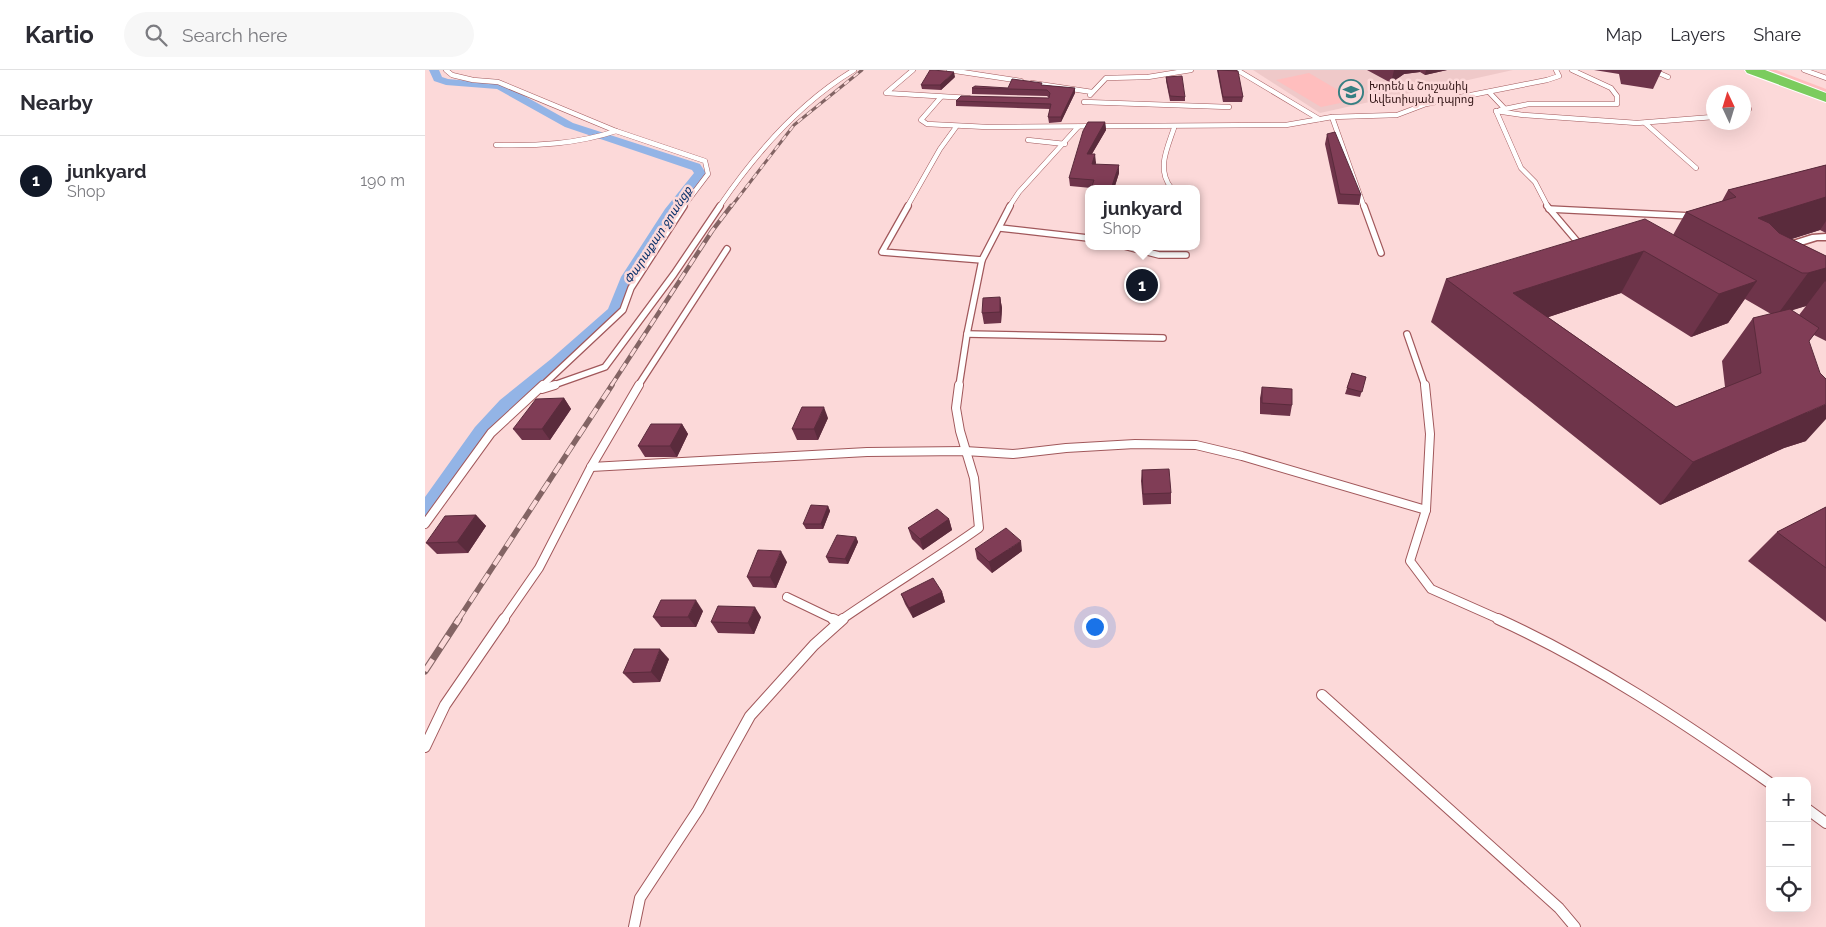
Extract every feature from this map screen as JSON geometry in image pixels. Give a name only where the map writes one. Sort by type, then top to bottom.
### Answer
[{"type":"highway","points":[[1752,70],[1826,98]]},
{"type":"highway","points":[[1783,70],[1826,85]]},
{"type":"street","points":[[1769,252],[1816,237],[1826,237]]},
{"type":"lane","points":[[425,524],[491,433],[623,310],[631,288],[680,211],[708,174],[705,161],[616,131],[498,82],[473,80],[453,75],[446,70]]},
{"type":"lane","points":[[538,391],[605,367],[675,274],[731,189],[771,140],[800,110],[829,85],[854,70]]},
{"type":"lane","points":[[913,70],[887,93],[980,98]]},
{"type":"lane","points":[[949,70],[1092,92]]},
{"type":"lane","points":[[1191,70],[1148,77],[1106,78],[1084,102],[1229,107]]},
{"type":"lane","points":[[1237,70],[1319,119]]},
{"type":"lane","points":[[941,97],[921,120],[927,124],[956,127],[1174,128],[1278,125],[1332,117],[1397,115],[1426,104],[1547,80],[1559,76],[1556,70]]},
{"type":"lane","points":[[1496,111],[1529,104],[1617,104],[1617,96],[1611,88],[1572,70]]},
{"type":"lane","points":[[1652,70],[1668,77]]},
{"type":"lane","points":[[1804,70],[1826,78]]},
{"type":"lane","points":[[1489,92],[1505,109]]},
{"type":"lane","points":[[1496,111],[1523,115],[1645,123],[1706,119]]},
{"type":"lane","points":[[1496,111],[1521,168],[1535,182],[1549,209],[1581,246]]},
{"type":"lane","points":[[1332,117],[1381,253]]},
{"type":"lane","points":[[1645,123],[1696,168]]},
{"type":"lane","points":[[956,127],[940,149],[882,252],[982,260]]},
{"type":"lane","points":[[634,927],[640,898],[698,810],[750,716],[815,645],[839,622],[893,584],[939,557],[979,528],[974,478],[965,451],[957,408],[967,334],[982,260],[1019,192],[1065,144],[1078,127]]},
{"type":"lane","points":[[1168,185],[1162,167],[1174,128]]},
{"type":"lane","points":[[496,145],[549,146],[588,141],[616,131]]},
{"type":"lane","points":[[1027,140],[1065,144]]},
{"type":"lane","points":[[1549,209],[1699,216]]},
{"type":"lane","points":[[1000,228],[1085,238]]},
{"type":"lane","points":[[425,747],[445,705],[539,568],[591,468],[633,394],[727,249]]},
{"type":"lane","points":[[1140,250],[1159,255],[1186,255]]},
{"type":"lane","points":[[967,334],[1163,338]]},
{"type":"lane","points":[[1407,334],[1425,382],[1431,434],[1426,510],[1410,561],[1431,588],[1511,625],[1604,675],[1715,744],[1766,780]]},
{"type":"lane","points":[[591,468],[867,452],[965,451],[1013,454],[1066,448],[1135,444],[1196,445],[1242,456],[1426,510]]},
{"type":"lane","points":[[787,597],[839,622]]},
{"type":"lane","points":[[1322,694],[1559,908],[1575,927]]},
{"type":"lane","points":[[1811,812],[1826,823]]},
{"type":"shaded area","name":"Խորեն և Շուշանիկ Ավետիսյան դպրոց","points":[[1253,70],[1513,70],[1320,113]]},
{"type":"shaded area","points":[[1762,70],[1776,70],[1826,89],[1826,94]]},
{"type":"shaded area","points":[[1309,73],[1355,100],[1321,107],[1276,80]]},
{"type":"building","points":[[930,70],[954,72],[940,85],[921,85]]},
{"type":"building","points":[[1218,70],[1238,71],[1243,97],[1223,97]]},
{"type":"building","points":[[1182,76],[1185,97],[1170,96],[1166,77]]},
{"type":"building","points":[[1012,79],[1042,83],[1041,85],[1075,88],[1061,117],[1048,117],[1051,104],[956,101],[961,96],[1049,98],[1050,93],[1047,90],[972,88],[975,86],[1008,88]]},
{"type":"building","points":[[1088,122],[1105,122],[1087,154],[1095,154],[1092,164],[1119,165],[1112,185],[1092,185],[1094,180],[1069,178],[1083,131]]},
{"type":"building","points":[[1335,132],[1361,195],[1340,194],[1327,134]]},
{"type":"building","points":[[1826,165],[1826,197],[1758,218],[1769,223],[1779,233],[1826,256],[1826,268],[1802,273],[1686,212],[1736,197],[1728,190]]},
{"type":"building","points":[[1645,219],[1757,281],[1719,294],[1644,251],[1513,293],[1676,407],[1761,373],[1753,318],[1790,309],[1819,328],[1809,341],[1820,373],[1826,379],[1826,404],[1693,462],[1446,279]]},
{"type":"building","points":[[1000,297],[1000,312],[982,313],[983,298]]},
{"type":"building","points":[[1352,373],[1366,377],[1362,392],[1347,388]]},
{"type":"building","points":[[1262,387],[1292,389],[1292,405],[1262,403]]},
{"type":"building","points":[[564,398],[542,429],[513,429],[536,399]]},
{"type":"building","points":[[802,407],[824,407],[814,429],[792,429]]},
{"type":"building","points":[[651,424],[682,424],[670,446],[638,446]]},
{"type":"building","points":[[1169,469],[1171,493],[1143,494],[1142,470]]},
{"type":"building","points":[[811,505],[828,506],[821,524],[803,524]]},
{"type":"building","points":[[1826,507],[1826,568],[1777,532]]},
{"type":"building","points":[[937,509],[949,519],[920,539],[908,528]]},
{"type":"building","points":[[476,515],[457,542],[426,543],[445,516]]},
{"type":"building","points":[[1006,528],[1021,541],[989,562],[975,549]]},
{"type":"building","points":[[837,535],[856,537],[845,559],[826,557]]},
{"type":"building","points":[[758,550],[781,551],[770,577],[747,577]]},
{"type":"building","points":[[933,578],[942,592],[909,608],[901,594]]},
{"type":"building","points":[[661,600],[696,600],[688,617],[653,617]]},
{"type":"building","points":[[718,606],[755,607],[748,623],[711,622]]},
{"type":"building","points":[[634,649],[660,649],[651,672],[623,673]]},
{"type":"waterway","name":"Փարաքար ջրանցք","points":[[425,513],[482,431],[506,404],[557,363],[615,311],[628,277],[670,212],[700,173],[696,167],[569,125],[499,86],[446,82],[438,79],[434,70]]},
{"type":"railway","points":[[731,207],[794,125],[862,70]]},
{"type":"railway","points":[[611,386],[712,231],[731,206]]},
{"type":"railway","points":[[458,620],[612,385]]},
{"type":"railway","points":[[425,671],[459,619]]},
{"type":"place","name":"Խորեն և Շուշանիկ Ավետիսյան դպրոց","points":[[1351,92]]},
{"type":"place","name":"junkyard","points":[[1142,285]]}]
